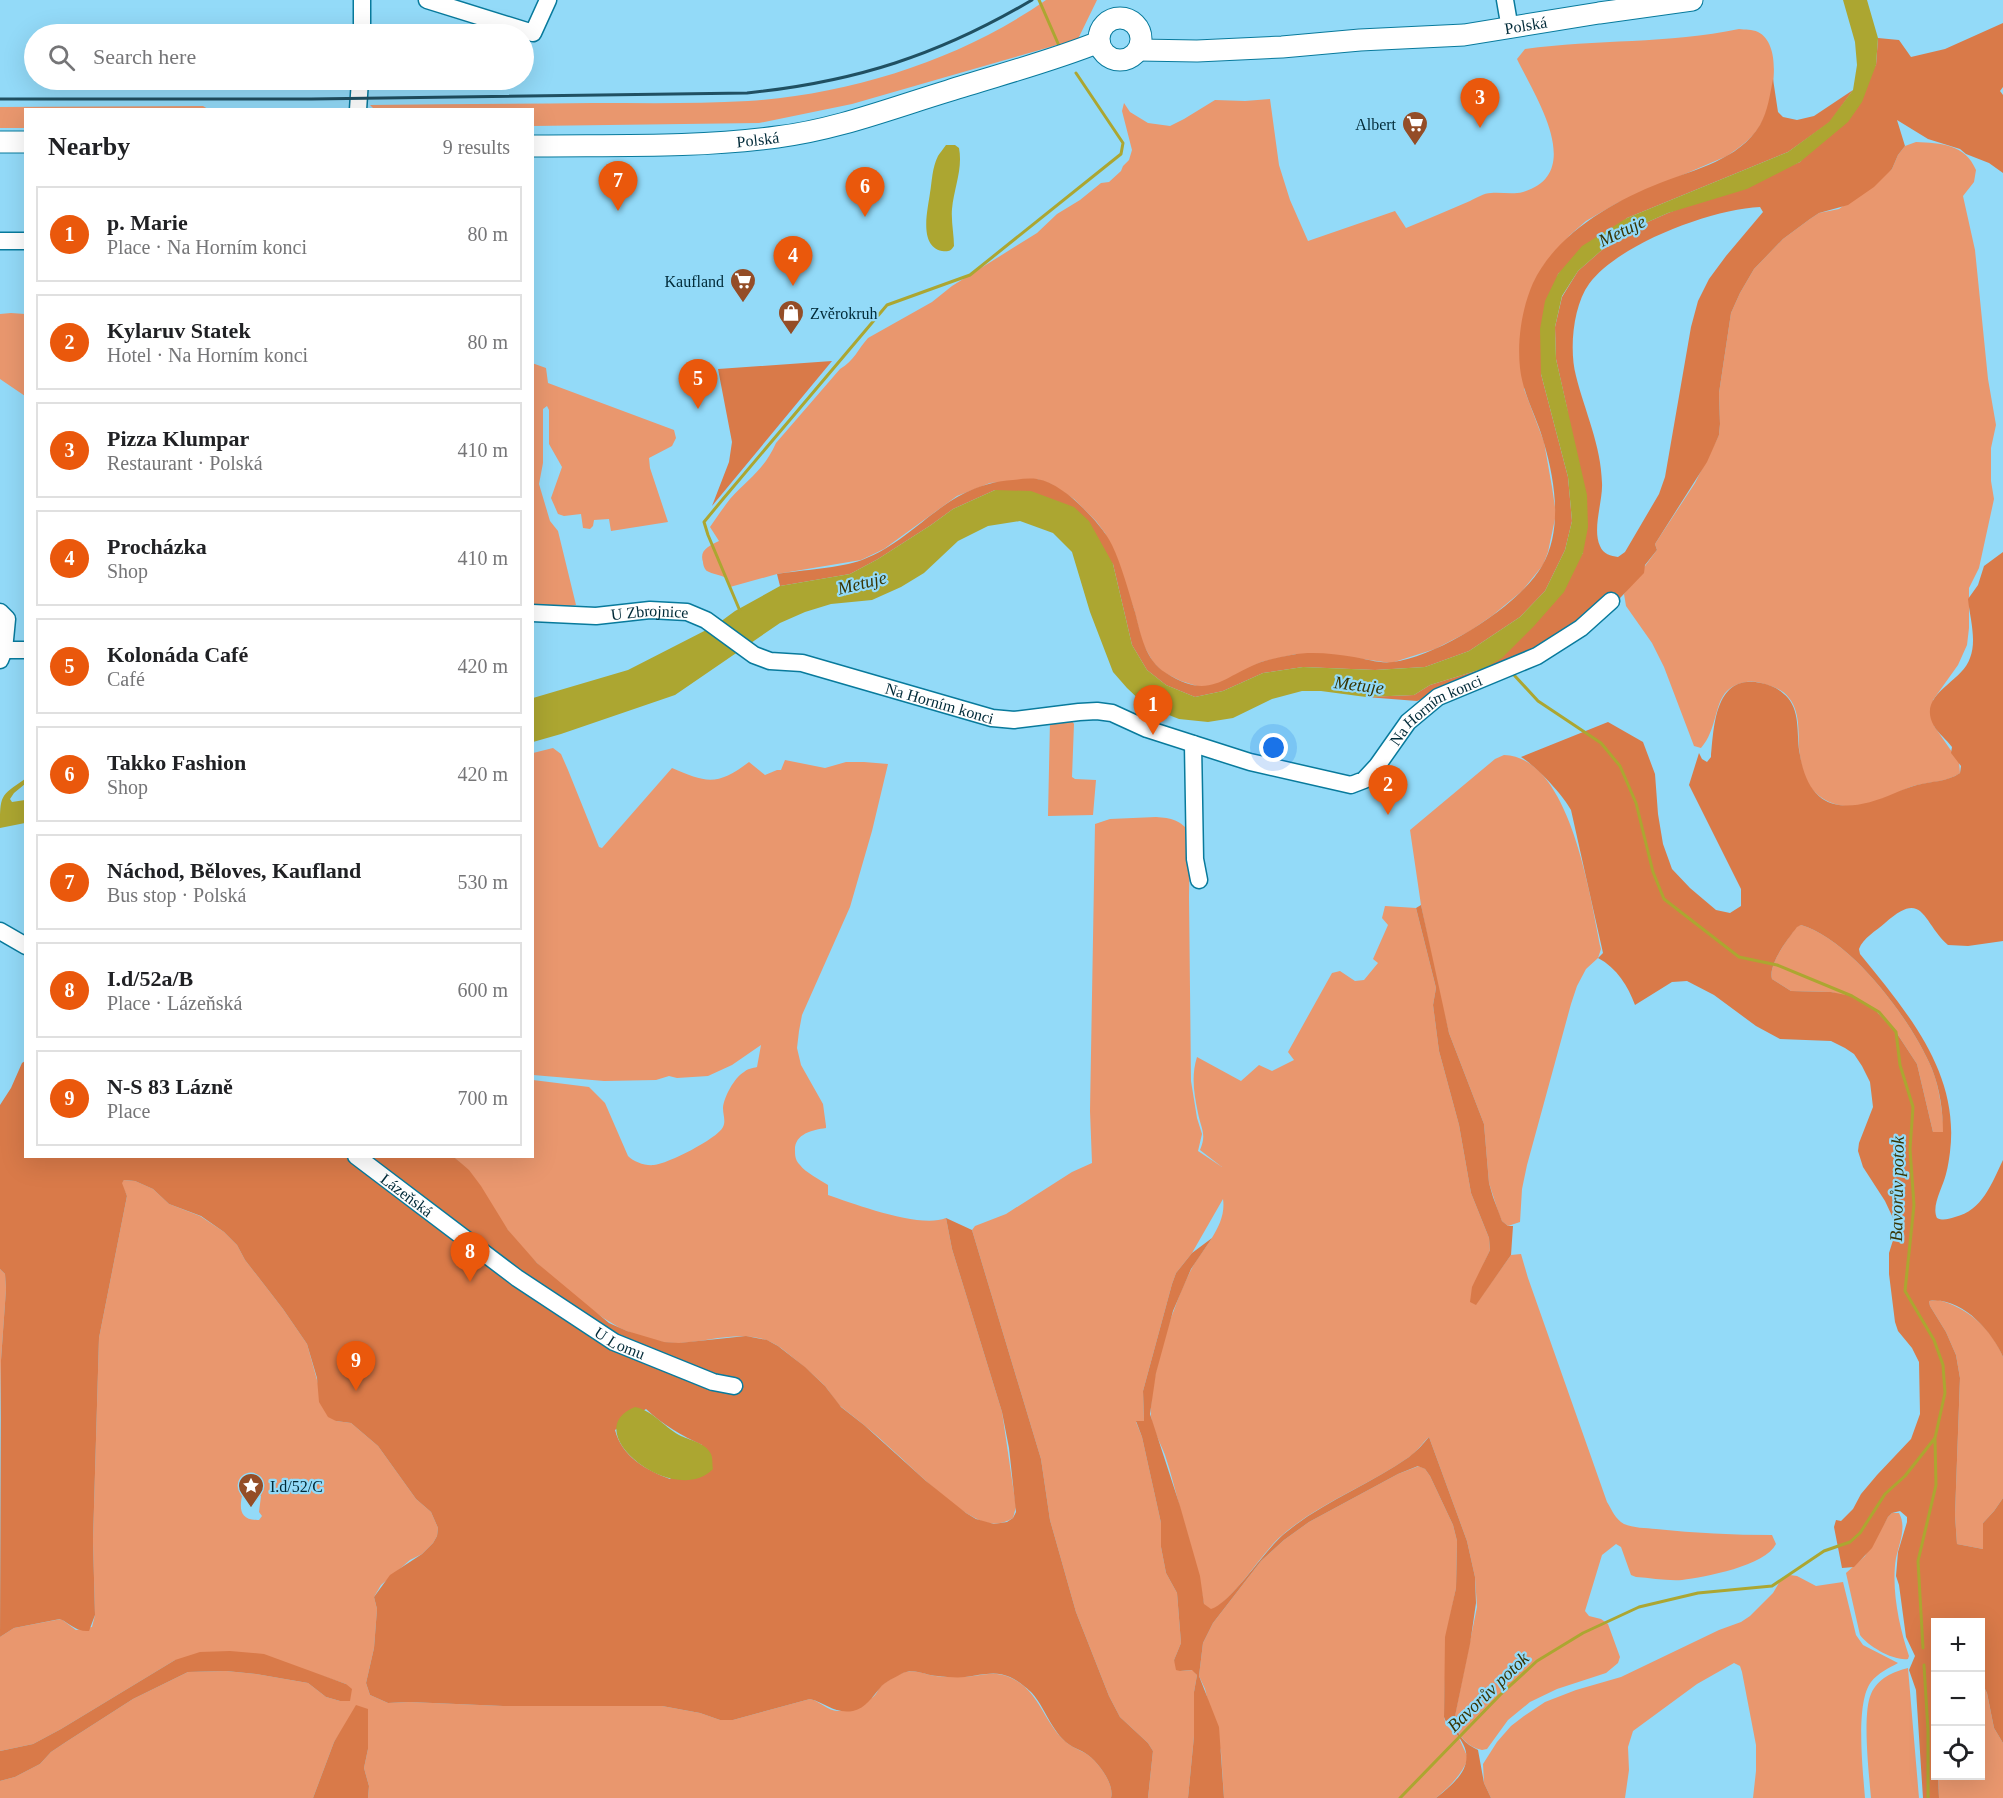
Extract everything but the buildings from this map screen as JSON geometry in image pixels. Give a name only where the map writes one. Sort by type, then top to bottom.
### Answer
[{"type":"main road","name":"Polská","points":[[1140,44],[1197,51],[1360,40],[1602,0]]},
{"type":"main road","name":"Polská","points":[[1508,16],[1599,12],[1692,0]]},
{"type":"main road","points":[[1116,18],[1127,19],[1136,25],[1140,44],[1130,58],[1114,60],[1102,48],[1099,36],[1103,26],[1116,18]]},
{"type":"main road","name":"Polská","points":[[534,146],[681,144],[779,137],[807,132],[881,112],[976,82],[1102,48]]},
{"type":"main road","points":[[0,142],[24,142]]},
{"type":"street","points":[[362,0],[362,24]]},
{"type":"street","points":[[427,0],[504,24]]},
{"type":"street","points":[[534,31],[548,0]]},
{"type":"street","points":[[0,241],[24,241]]},
{"type":"street","name":"Na Horním konci","points":[[754,655],[770,661],[802,663],[992,718],[1014,720],[1097,711],[1112,713],[1147,729],[1250,762],[1351,785],[1364,780],[1377,766],[1408,722],[1438,697],[1537,656],[1562,642],[1611,602]]},
{"type":"street","name":"U Zbrojnice","points":[[534,613],[596,616],[650,610],[687,612],[706,620],[754,655]]},
{"type":"street","points":[[0,612],[7,619],[1,654],[24,651]]},
{"type":"street","points":[[1193,744],[1195,859],[1199,880]]},
{"type":"street","points":[[0,931],[24,945]]},
{"type":"street","name":"Lázeňská","points":[[359,1158],[517,1278]]},
{"type":"street","name":"U Lomu","points":[[517,1278],[614,1342],[713,1382],[734,1386]]},
{"type":"shaded area","points":[[1046,0],[1097,0],[1078,39],[852,104],[759,123],[534,126],[534,108],[373,108],[370,105],[690,103],[787,97],[865,82],[903,70],[978,40]]},
{"type":"shaded area","points":[[2003,23],[2003,87],[2000,91],[2003,95],[2003,173],[1989,163],[1966,154],[1960,149],[1928,139],[1897,120],[1905,146],[1892,169],[1874,187],[1848,205],[1819,213],[1783,239],[1754,269],[1740,293],[1731,313],[1719,393],[1719,435],[1707,462],[1655,544],[1657,550],[1645,565],[1644,573],[1599,620],[1489,672],[1417,701],[1366,697],[1414,695],[1430,685],[1485,668],[1583,553],[1567,408],[1556,359],[1555,327],[1562,297],[1578,271],[1603,249],[1632,229],[1800,162],[1876,65],[1878,38],[1899,40],[1911,57],[1945,49]],"holes":[[[1760,207],[1763,212],[1709,279],[1698,301],[1691,327],[1665,477],[1659,494],[1625,552],[1618,557],[1608,554],[1600,546],[1597,532],[1602,490],[1599,455],[1574,365],[1574,328],[1579,304],[1589,284],[1603,269],[1621,255],[1643,243],[1667,231],[1717,214]]]},
{"type":"shaded area","points":[[1739,29],[1756,31],[1766,39],[1774,61],[1769,103],[1761,124],[1754,134],[1727,156],[1617,203],[1586,221],[1570,235],[1544,265],[1534,282],[1524,389],[1544,442],[1556,514],[1543,565],[1522,591],[1470,631],[1435,649],[1391,663],[1327,654],[1296,654],[1261,662],[1226,681],[1211,686],[1197,686],[1181,681],[1163,672],[1153,662],[1142,642],[1134,609],[1105,533],[1074,499],[1051,484],[1037,479],[990,483],[957,496],[884,549],[861,560],[777,574],[730,587],[726,578],[705,569],[702,554],[708,547],[719,541],[710,527],[730,499],[761,467],[776,443],[840,369],[852,359],[868,338],[932,302],[952,286],[1037,233],[1057,214],[1080,200],[1101,183],[1109,182],[1121,171],[1129,160],[1132,150],[1122,111],[1124,103],[1130,112],[1148,123],[1170,126],[1215,100],[1270,99],[1279,165],[1290,200],[1308,241],[1395,211],[1406,228],[1483,195],[1519,193],[1542,182],[1551,168],[1554,151],[1543,112],[1517,59],[1525,49],[1686,37]]},
{"type":"shaded area","points":[[1773,79],[1778,112],[1783,117],[1797,120],[1814,116],[1853,90],[1830,122],[1788,152],[1627,218],[1558,274],[1541,374],[1568,477],[1572,521],[1565,550],[1545,591],[1520,617],[1469,651],[1425,667],[1375,670],[1303,667],[1263,673],[1223,691],[1195,697],[1166,685],[1147,670],[1132,645],[1113,564],[995,490],[953,509],[878,559],[850,574],[780,586],[777,574],[843,565],[862,560],[882,550],[968,492],[989,484],[1034,479],[1050,483],[1068,494],[1103,530],[1119,561],[1149,654],[1159,668],[1181,681],[1205,686],[1215,684],[1261,662],[1299,654],[1331,654],[1393,662],[1412,658],[1454,640],[1497,612],[1531,581],[1549,552],[1553,537],[1554,489],[1541,433],[1524,387],[1519,346],[1526,303],[1543,265],[1571,235],[1605,210],[1660,183],[1715,162],[1740,147],[1751,137],[1763,120]]},
{"type":"shaded area","points":[[203,106],[206,108],[24,108],[24,128],[0,128],[0,107]]},
{"type":"shaded area","points":[[1916,142],[1943,144],[1959,150],[1966,155],[1976,170],[1974,182],[1963,196],[1975,250],[1988,379],[1996,425],[1991,448],[1991,481],[1994,499],[1979,568],[1969,588],[1967,645],[1958,665],[1933,700],[1934,726],[1959,762],[1960,773],[1948,779],[1914,786],[1876,801],[1843,806],[1822,798],[1809,785],[1801,762],[1796,711],[1786,695],[1775,687],[1749,682],[1727,691],[1720,703],[1706,741],[1701,748],[1694,746],[1664,667],[1652,643],[1626,606],[1624,594],[1657,550],[1655,544],[1695,483],[1719,435],[1719,393],[1731,313],[1754,269],[1783,239],[1810,219],[1819,213],[1839,209],[1892,169],[1905,146]]},
{"type":"shaded area","points":[[0,314],[24,314],[24,395],[0,379]]},
{"type":"shaded area","points":[[832,361],[712,506],[729,462],[732,442],[718,369]]},
{"type":"shaded area","points":[[534,364],[546,368],[548,383],[674,430],[676,438],[672,446],[649,458],[650,468],[668,522],[611,531],[609,519],[594,520],[590,529],[583,528],[581,514],[564,516],[558,514],[551,498],[562,467],[549,444],[549,410],[547,406],[543,409],[543,463],[539,484],[550,521],[558,531],[576,605],[564,607],[534,605]]},
{"type":"shaded area","points":[[2003,552],[2003,941],[1968,946],[1948,945],[1921,912],[1908,908],[1870,935],[1859,949],[1860,954],[1895,998],[1926,1044],[1947,1095],[1951,1123],[1950,1152],[1946,1174],[1936,1202],[1937,1218],[1943,1220],[1964,1214],[1972,1209],[1985,1195],[2003,1160],[2003,1357],[1991,1337],[1974,1317],[1953,1304],[1929,1301],[1956,1355],[1960,1378],[1955,1515],[1957,1544],[1983,1549],[1983,1523],[2003,1498],[2003,1743],[1994,1728],[1985,1689],[1985,1618],[1931,1618],[1931,1780],[1938,1780],[1939,1798],[1923,1798],[1916,1690],[1909,1670],[1915,1656],[1906,1637],[1896,1576],[1898,1552],[1907,1517],[1900,1511],[1892,1513],[1872,1548],[1854,1567],[1842,1568],[1834,1527],[1836,1520],[1841,1521],[1853,1509],[1861,1494],[1911,1439],[1920,1414],[1919,1362],[1912,1348],[1898,1331],[1895,1322],[1889,1274],[1889,1253],[1894,1237],[1893,1218],[1863,1167],[1858,1151],[1873,1107],[1870,1082],[1854,1054],[1845,1048],[1831,1041],[1780,1039],[1756,1026],[1714,995],[1687,981],[1672,982],[1635,1005],[1621,978],[1598,958],[1603,953],[1571,810],[1549,781],[1521,757],[1608,722],[1643,742],[1655,774],[1663,844],[1672,869],[1716,910],[1730,913],[1741,906],[1741,889],[1689,785],[1699,753],[1707,762],[1711,757],[1716,717],[1726,694],[1734,686],[1746,682],[1769,685],[1788,698],[1795,711],[1800,755],[1805,775],[1822,799],[1834,804],[1847,806],[1862,804],[1914,786],[1955,776],[1960,773],[1961,766],[1951,753],[1952,747],[1934,726],[1930,715],[1931,705],[1935,697],[1958,675],[1970,658],[1973,637],[1968,599],[1978,585],[1984,566]],"holes":[[[1801,925],[1840,947],[1860,964],[1895,1006],[1923,1050],[1935,1077],[1943,1132],[1933,1132],[1917,1064],[1896,1032],[1875,1010],[1851,996],[1831,992],[1791,991],[1772,979],[1776,959],[1797,927]]]},
{"type":"shaded area","points":[[1071,719],[1074,724],[1072,777],[1096,780],[1093,815],[1048,816],[1050,720]]},
{"type":"shaded area","points":[[553,748],[561,754],[599,847],[602,848],[672,768],[694,777],[712,780],[729,775],[749,762],[765,775],[781,770],[785,760],[825,768],[846,762],[888,764],[850,907],[802,1015],[797,1048],[801,1065],[823,1104],[826,1128],[801,1137],[795,1145],[795,1155],[802,1168],[828,1185],[828,1195],[904,1218],[935,1221],[946,1218],[952,1249],[1002,1412],[1016,1507],[1013,1518],[999,1523],[989,1523],[959,1508],[839,1405],[825,1386],[808,1370],[770,1341],[732,1336],[667,1343],[627,1331],[597,1314],[562,1286],[517,1242],[483,1191],[455,1158],[534,1158],[534,1080],[589,1087],[605,1103],[628,1156],[643,1164],[660,1164],[691,1150],[719,1132],[724,1125],[723,1108],[730,1088],[740,1075],[757,1067],[761,1045],[732,1065],[708,1076],[677,1078],[669,1076],[656,1080],[604,1081],[534,1075],[534,753]]},
{"type":"shaded area","points":[[1504,755],[1527,762],[1546,779],[1561,804],[1574,834],[1583,866],[1601,949],[1598,958],[1586,969],[1577,986],[1527,1165],[1522,1189],[1520,1222],[1508,1226],[1502,1221],[1489,1183],[1484,1124],[1449,1033],[1439,993],[1421,905],[1410,830],[1495,759]]},
{"type":"shaded area","points":[[1156,817],[1175,820],[1190,833],[1191,1081],[1202,1134],[1198,1151],[1222,1167],[1200,1150],[1203,1135],[1194,1085],[1197,1057],[1241,1081],[1259,1065],[1272,1071],[1294,1060],[1288,1052],[1332,973],[1340,971],[1355,981],[1364,980],[1378,963],[1373,959],[1388,925],[1382,918],[1385,906],[1416,908],[1436,988],[1433,1005],[1439,1051],[1459,1125],[1471,1193],[1489,1238],[1490,1250],[1484,1263],[1476,1304],[1511,1255],[1521,1254],[1607,1502],[1621,1522],[1635,1527],[1772,1535],[1776,1544],[1770,1552],[1760,1558],[1734,1569],[1692,1578],[1665,1580],[1631,1575],[1621,1547],[1616,1544],[1602,1555],[1585,1611],[1589,1616],[1601,1619],[1608,1624],[1620,1657],[1618,1663],[1606,1673],[1557,1689],[1530,1702],[1508,1720],[1487,1749],[1482,1750],[1467,1743],[1460,1735],[1454,1720],[1477,1607],[1475,1577],[1467,1541],[1429,1437],[1412,1455],[1295,1525],[1272,1545],[1228,1598],[1211,1610],[1204,1605],[1200,1581],[1171,1476],[1153,1425],[1151,1407],[1156,1371],[1170,1321],[1189,1273],[1222,1218],[1223,1199],[1192,1253],[1176,1273],[1143,1391],[1144,1421],[1136,1422],[1142,1437],[1161,1523],[1161,1547],[1166,1573],[1177,1593],[1181,1643],[1174,1660],[1180,1671],[1193,1670],[1197,1675],[1188,1798],[1148,1798],[1153,1751],[1148,1743],[1120,1717],[1109,1696],[1076,1612],[1050,1520],[1041,1459],[972,1230],[975,1226],[1006,1214],[1072,1172],[1092,1163],[1090,1111],[1095,824],[1110,819]]},
{"type":"shaded area","points":[[1421,905],[1449,1033],[1484,1124],[1489,1183],[1493,1197],[1502,1221],[1508,1226],[1513,1226],[1511,1255],[1476,1305],[1470,1302],[1472,1287],[1490,1250],[1489,1238],[1471,1193],[1459,1125],[1439,1051],[1433,1005],[1436,988],[1416,908]]},
{"type":"shaded area","points":[[1801,925],[1840,947],[1860,964],[1895,1006],[1923,1050],[1932,1069],[1939,1092],[1944,1132],[1933,1132],[1917,1064],[1896,1032],[1876,1010],[1865,1003],[1831,992],[1791,991],[1772,979],[1773,966],[1780,952],[1797,926]]},
{"type":"shaded area","points":[[24,1062],[24,1158],[455,1158],[469,1170],[508,1230],[537,1263],[609,1323],[664,1342],[679,1343],[746,1336],[767,1340],[805,1367],[825,1386],[841,1407],[926,1481],[966,1513],[976,1519],[994,1524],[1007,1522],[1016,1512],[1009,1448],[1002,1412],[952,1249],[946,1218],[972,1230],[1041,1459],[1050,1520],[1076,1612],[1109,1696],[1120,1717],[1148,1743],[1153,1751],[1148,1798],[1111,1798],[1112,1792],[1108,1779],[1095,1761],[1060,1736],[1030,1691],[1013,1678],[999,1674],[955,1677],[907,1672],[884,1684],[858,1710],[846,1712],[835,1710],[810,1699],[733,1720],[720,1720],[700,1713],[662,1706],[388,1703],[370,1695],[366,1683],[374,1648],[377,1609],[374,1597],[390,1575],[422,1554],[433,1543],[438,1528],[431,1512],[416,1499],[378,1446],[351,1423],[336,1421],[328,1417],[319,1402],[317,1378],[307,1344],[245,1260],[237,1245],[224,1232],[201,1216],[169,1204],[153,1189],[135,1181],[124,1180],[122,1183],[127,1196],[99,1338],[93,1541],[95,1615],[89,1631],[77,1629],[60,1619],[14,1628],[0,1637],[1,1360],[6,1289],[5,1274],[0,1269],[0,1105]],"holes":[[[646,1409],[672,1429],[702,1445],[670,1479],[644,1467],[629,1455],[623,1448],[615,1430]]]},
{"type":"shaded area","points":[[124,1180],[135,1181],[153,1189],[169,1204],[200,1216],[224,1232],[237,1245],[245,1260],[307,1344],[319,1387],[336,1421],[351,1423],[378,1446],[416,1499],[431,1512],[438,1528],[433,1543],[381,1585],[374,1597],[377,1609],[374,1648],[366,1683],[370,1695],[388,1703],[662,1706],[700,1713],[720,1720],[733,1720],[810,1699],[832,1710],[842,1711],[871,1698],[886,1682],[909,1671],[946,1677],[997,1674],[1020,1683],[1037,1701],[1063,1740],[1095,1761],[1108,1779],[1112,1792],[1111,1798],[368,1798],[369,1786],[364,1768],[368,1749],[344,1727],[334,1742],[313,1798],[0,1798],[0,1781],[15,1777],[40,1764],[51,1752],[133,1699],[188,1672],[226,1671],[256,1674],[308,1683],[326,1697],[340,1701],[350,1700],[346,1684],[305,1670],[175,1660],[33,1744],[0,1751],[0,1637],[14,1628],[61,1619],[76,1630],[92,1627],[95,1615],[93,1541],[99,1338],[127,1196],[121,1183]],"holes":[[[246,1480],[261,1496],[259,1512],[262,1516],[259,1520],[245,1517],[241,1507]]]},
{"type":"shaded area","points":[[1212,1238],[1191,1269],[1173,1311],[1156,1373],[1150,1414],[1200,1576],[1204,1604],[1211,1609],[1219,1605],[1238,1587],[1284,1534],[1314,1512],[1409,1457],[1429,1437],[1467,1541],[1475,1577],[1476,1603],[1454,1721],[1462,1738],[1478,1750],[1484,1783],[1491,1798],[1436,1798],[1458,1778],[1466,1763],[1464,1746],[1444,1717],[1445,1637],[1456,1588],[1457,1541],[1453,1525],[1430,1476],[1425,1469],[1418,1466],[1398,1474],[1309,1522],[1284,1540],[1261,1561],[1213,1623],[1203,1643],[1199,1676],[1219,1727],[1224,1798],[1188,1798],[1197,1675],[1192,1670],[1176,1670],[1174,1660],[1181,1643],[1177,1593],[1166,1573],[1161,1547],[1161,1523],[1142,1437],[1136,1421],[1144,1421],[1143,1391],[1176,1273],[1192,1253]]},
{"type":"shaded area","points":[[0,1269],[5,1274],[6,1289],[0,1419]]},
{"type":"shaded area","points":[[1938,1300],[1959,1308],[1977,1321],[1992,1337],[2003,1357],[2003,1498],[1983,1523],[1983,1549],[1957,1544],[1955,1515],[1960,1378],[1956,1355],[1946,1332],[1930,1306],[1929,1301]]},
{"type":"shaded area","points":[[1419,1466],[1425,1469],[1430,1476],[1453,1525],[1457,1541],[1456,1588],[1446,1637],[1444,1717],[1446,1725],[1458,1736],[1468,1758],[1462,1770],[1451,1785],[1436,1798],[1224,1798],[1221,1752],[1205,1689],[1199,1676],[1203,1643],[1213,1623],[1261,1561],[1284,1540],[1309,1522],[1398,1474]]},
{"type":"shaded area","points":[[1892,1513],[1899,1513],[1902,1524],[1902,1536],[1896,1558],[1895,1582],[1897,1607],[1908,1659],[1895,1658],[1881,1652],[1860,1635],[1846,1573],[1865,1556]]},
{"type":"shaded area","points":[[1790,1575],[1797,1576],[1816,1586],[1843,1582],[1856,1635],[1863,1645],[1898,1663],[1877,1676],[1866,1692],[1861,1738],[1865,1798],[1753,1798],[1756,1745],[1742,1672],[1740,1666],[1734,1663],[1697,1684],[1633,1731],[1628,1747],[1629,1770],[1625,1798],[1491,1798],[1484,1783],[1483,1764],[1497,1742],[1511,1726],[1524,1716],[1545,1702],[1621,1677],[1719,1630],[1741,1622],[1773,1593],[1782,1578]]},
{"type":"shaded area","points":[[230,1651],[264,1654],[346,1684],[352,1689],[350,1701],[326,1697],[308,1683],[226,1671],[188,1672],[133,1699],[51,1752],[40,1764],[15,1777],[0,1781],[0,1751],[33,1744],[175,1660],[200,1652]]},
{"type":"shaded area","points":[[1908,1668],[1919,1798],[1871,1798],[1867,1744],[1868,1703],[1874,1688],[1882,1680]]},
{"type":"shaded area","points":[[1985,1689],[1994,1728],[2003,1743],[2003,1798],[1939,1798],[1938,1780],[1985,1780]]},
{"type":"shaded area","points":[[356,1705],[368,1709],[368,1749],[364,1768],[369,1786],[368,1798],[313,1798],[334,1742]]},
{"type":"water","name":"Metuje","points":[[1843,0],[1867,0],[1878,38],[1876,65],[1862,102],[1848,122],[1800,162],[1747,189],[1668,213],[1632,229],[1603,249],[1578,271],[1562,296],[1555,327],[1556,359],[1587,495],[1588,527],[1583,553],[1564,592],[1502,658],[1485,668],[1430,685],[1414,695],[1366,697],[1302,691],[1272,699],[1233,718],[1208,722],[1179,719],[1146,706],[1113,672],[1090,612],[1072,552],[1053,533],[1020,521],[988,526],[958,541],[924,573],[901,587],[872,600],[831,604],[780,623],[675,695],[534,742],[534,698],[628,670],[716,625],[735,611],[780,586],[850,574],[878,559],[953,509],[995,490],[1031,491],[1074,507],[1089,521],[1113,564],[1132,645],[1147,670],[1166,685],[1195,697],[1223,691],[1263,673],[1303,667],[1375,670],[1425,667],[1469,651],[1520,617],[1545,591],[1565,550],[1572,521],[1568,477],[1541,374],[1540,329],[1545,301],[1558,274],[1582,246],[1627,218],[1788,152],[1829,122],[1853,90],[1857,65],[1855,42]]},
{"type":"water","points":[[946,145],[955,145],[959,148],[960,156],[952,209],[954,246],[950,250],[942,251],[930,242],[926,226],[933,170],[938,156]]},
{"type":"water","points":[[24,780],[24,785],[10,799],[12,802],[24,800],[24,823],[0,828],[1,802],[11,789]]},
{"type":"water","points":[[635,1407],[647,1411],[679,1435],[709,1450],[713,1469],[696,1479],[676,1480],[656,1473],[637,1462],[623,1448],[617,1432],[620,1418]]},
{"type":"waterway","points":[[1039,0],[1060,48]]},
{"type":"waterway","points":[[740,611],[704,522],[723,499],[887,305],[970,275],[1121,154],[1123,143],[1076,73]]},
{"type":"waterway","name":"Bavorův potok","points":[[1400,1798],[1500,1695],[1537,1661],[1583,1633],[1639,1607],[1698,1593],[1772,1586],[1824,1551],[1850,1542],[1860,1533],[1885,1494],[1905,1476],[1935,1438],[1945,1393],[1943,1365],[1934,1340],[1905,1291],[1914,1205],[1910,1149],[1913,1107],[1900,1065],[1896,1032],[1879,1012],[1852,996],[1777,965],[1739,957],[1664,899],[1653,872],[1636,803],[1620,766],[1601,743],[1538,701],[1514,675]]},
{"type":"waterway","points":[[1923,1648],[1918,1561],[1936,1485],[1935,1440]]},
{"type":"waterway","points":[[1924,1665],[1928,1730],[1928,1798]]},
{"type":"railway","points":[[0,99],[311,99],[747,93],[824,82],[895,63],[963,36],[1032,0]]},
{"type":"place","name":"Pizza Klumpar","points":[[1480,128]]},
{"type":"place","name":"Albert","points":[[1415,147]]},
{"type":"place","name":"Náchod, Běloves, Kaufland","points":[[618,211]]},
{"type":"place","name":"Takko Fashion","points":[[865,217]]},
{"type":"place","name":"Procházka","points":[[793,286]]},
{"type":"place","name":"Kaufland","points":[[743,304]]},
{"type":"place","name":"Zvěrokruh","points":[[791,336]]},
{"type":"place","name":"Kolonáda Café","points":[[698,409]]},
{"type":"place","name":"p. Marie","points":[[1153,735]]},
{"type":"place","name":"Kylaruv Statek","points":[[1388,815]]},
{"type":"place","name":"I.d/52a/B","points":[[470,1282]]},
{"type":"place","name":"N-S 83 Lázně","points":[[356,1391]]},
{"type":"place","name":"I.d/52/C","points":[[251,1509]]}]
